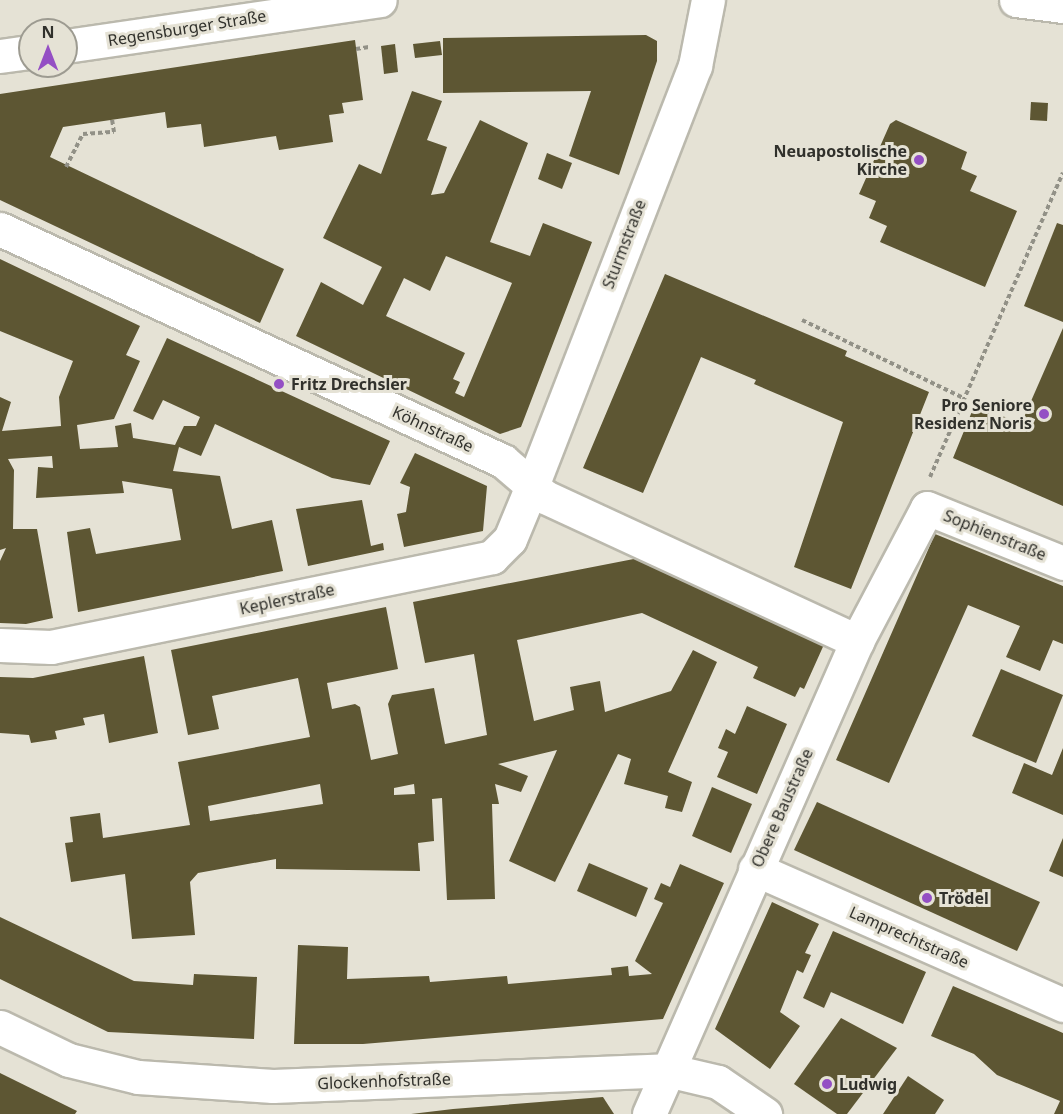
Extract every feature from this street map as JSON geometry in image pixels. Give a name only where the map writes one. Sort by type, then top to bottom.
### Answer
[{"type":"street","name":"Regensburger Straße","points":[[78,44],[380,0]]},
{"type":"street","name":"Sturmstraße","points":[[532,486],[695,66],[708,0]]},
{"type":"street","points":[[1016,0],[1063,6]]},
{"type":"street","points":[[0,56],[18,54]]},
{"type":"street","name":"Köhnstraße","points":[[0,229],[503,461],[544,497],[857,641]]},
{"type":"street","name":"Keplerstraße","points":[[0,645],[51,647],[492,557],[510,539],[532,486]]},
{"type":"street","name":"Sophienstraße","points":[[927,508],[1063,563]]},
{"type":"street","name":"Obere Baustraße","points":[[649,1114],[857,641],[927,508]]},
{"type":"street","name":"Lamprechtstraße","points":[[755,869],[1063,1005]]},
{"type":"street","name":"Glockenhofstraße","points":[[0,1027],[103,1071],[273,1086],[667,1070],[718,1082],[765,1114]]},
{"type":"path","points":[[356,49],[369,47]]},
{"type":"path","points":[[66,167],[83,134],[114,132],[112,119]]},
{"type":"path","points":[[927,508],[931,471],[1063,173]]},
{"type":"path","points":[[801,320],[963,398]]},
{"type":"building","points":[[646,35],[657,41],[657,61],[619,175],[569,156],[591,91],[443,93],[443,38]]},
{"type":"building","points":[[355,40],[363,100],[342,103],[344,113],[329,115],[333,142],[279,150],[276,136],[204,147],[201,124],[167,128],[165,112],[63,127],[50,157],[284,269],[260,323],[0,200],[0,94]]},
{"type":"building","points":[[440,41],[442,55],[415,58],[413,44]]},
{"type":"building","points":[[395,44],[398,72],[384,74],[381,46]]},
{"type":"building","points":[[412,91],[442,101],[427,140],[447,147],[431,195],[444,193],[480,120],[528,143],[490,242],[530,256],[543,223],[592,242],[521,427],[500,434],[296,336],[321,282],[363,305],[382,267],[323,238],[359,164],[381,174]],"holes":[[[446,256],[512,283],[464,397],[455,393],[460,382],[453,379],[465,353],[386,316],[404,278],[430,291]]]},
{"type":"building","points":[[1031,102],[1048,103],[1047,121],[1030,120]]},
{"type":"building","points":[[896,120],[967,152],[961,169],[977,176],[970,191],[1017,211],[985,287],[880,242],[887,226],[869,218],[876,201],[859,194],[890,124]]},
{"type":"building","points":[[547,153],[572,163],[562,189],[538,179]]},
{"type":"building","points":[[1057,223],[1063,225],[1063,322],[1024,306]]},
{"type":"building","points":[[0,259],[140,326],[126,355],[140,361],[114,419],[77,425],[80,449],[118,447],[115,426],[131,423],[133,438],[175,445],[184,426],[196,426],[200,417],[163,400],[153,420],[133,411],[167,338],[390,441],[370,485],[332,478],[215,424],[201,456],[179,447],[173,471],[220,476],[232,529],[272,520],[283,571],[78,612],[67,532],[90,528],[96,554],[181,540],[172,489],[122,481],[124,493],[36,498],[38,467],[53,468],[52,456],[8,459],[14,470],[13,529],[37,529],[53,618],[26,624],[0,623],[0,561],[6,548],[0,550],[0,397],[11,402],[2,431],[61,426],[59,397],[73,361],[0,331]]},
{"type":"building","points":[[665,274],[847,351],[845,356],[929,392],[851,589],[794,567],[843,422],[754,384],[756,380],[701,357],[643,493],[583,468]]},
{"type":"building","name":"Pro Seniore Residenz Noris","points":[[1063,328],[1063,506],[953,458],[975,404],[1021,424]]},
{"type":"building","points":[[415,453],[487,486],[483,531],[404,547],[397,514],[406,512],[410,487],[400,483]]},
{"type":"building","points":[[362,500],[371,546],[383,543],[384,550],[308,566],[296,509]]},
{"type":"building","points":[[935,534],[1063,586],[1063,644],[1053,640],[1040,671],[1006,657],[1020,626],[968,605],[889,783],[836,760]]},
{"type":"building","points":[[644,557],[826,640],[804,689],[800,687],[795,697],[753,678],[758,667],[642,613],[517,640],[534,721],[574,710],[570,687],[600,681],[605,712],[671,691],[693,650],[717,662],[668,772],[692,782],[682,812],[665,808],[668,796],[624,784],[631,759],[618,754],[555,882],[509,861],[557,750],[498,764],[528,776],[521,792],[495,784],[499,804],[492,804],[495,899],[447,900],[442,798],[432,799],[434,841],[418,843],[420,871],[276,869],[276,859],[198,873],[190,882],[195,935],[132,939],[125,874],[71,882],[65,843],[73,842],[70,817],[100,813],[103,838],[190,825],[178,762],[310,737],[298,678],[212,696],[219,729],[188,735],[171,650],[386,607],[398,669],[327,683],[332,709],[355,704],[360,707],[371,760],[398,754],[388,704],[392,695],[434,688],[445,744],[487,735],[474,654],[425,663],[413,602]],"holes":[[[320,784],[323,804],[210,821],[208,806]],[[414,784],[415,794],[394,795],[394,788]]]},
{"type":"building","points":[[144,656],[158,733],[109,743],[104,714],[83,718],[85,725],[55,731],[57,739],[31,743],[29,735],[0,733],[0,677],[33,678]]},
{"type":"building","points":[[1001,669],[1063,695],[1036,763],[972,736]]},
{"type":"building","points":[[747,706],[787,724],[757,794],[717,777],[728,752],[718,748],[726,729],[735,734]]},
{"type":"building","points":[[1063,748],[1063,815],[1012,793],[1024,763],[1052,775]]},
{"type":"building","points":[[712,787],[752,804],[731,853],[692,836]]},
{"type":"building","points":[[817,802],[1040,902],[1017,951],[794,850]]},
{"type":"building","points":[[1063,838],[1063,877],[1049,871]]},
{"type":"building","points":[[589,863],[648,888],[636,917],[577,891]]},
{"type":"building","points":[[680,864],[724,883],[663,1019],[363,1044],[294,1044],[298,945],[348,947],[347,979],[429,976],[430,982],[507,976],[508,984],[612,975],[611,968],[628,966],[629,976],[652,974],[635,961],[663,903],[654,899],[661,883],[670,887]]},
{"type":"building","points":[[772,902],[819,924],[805,953],[811,955],[803,973],[797,970],[780,1012],[800,1026],[770,1069],[715,1029]]},
{"type":"building","points":[[0,917],[134,981],[193,985],[194,974],[257,977],[254,1039],[108,1032],[0,979]]},
{"type":"building","points":[[833,931],[926,972],[903,1024],[831,992],[824,1008],[803,998]]},
{"type":"building","points":[[953,986],[1063,1033],[1063,1114],[1054,1114],[1060,1101],[997,1075],[974,1054],[931,1036]]},
{"type":"building","points":[[841,1018],[897,1048],[847,1114],[837,1114],[794,1084]]},
{"type":"building","points":[[0,1073],[77,1111],[75,1114],[0,1114]]},
{"type":"building","points":[[908,1076],[944,1100],[935,1114],[883,1114]]},
{"type":"building","points":[[603,1097],[614,1114],[411,1114],[453,1109]]},
{"type":"place","name":"Neuapostolische Kirche","points":[[919,160]]},
{"type":"place","name":"Fritz Drechsler","points":[[279,384]]},
{"type":"place","name":"Pro Seniore Residenz Noris","points":[[1044,414]]},
{"type":"place","name":"Trödel","points":[[927,898]]},
{"type":"place","name":"Ludwig","points":[[827,1084]]}]
